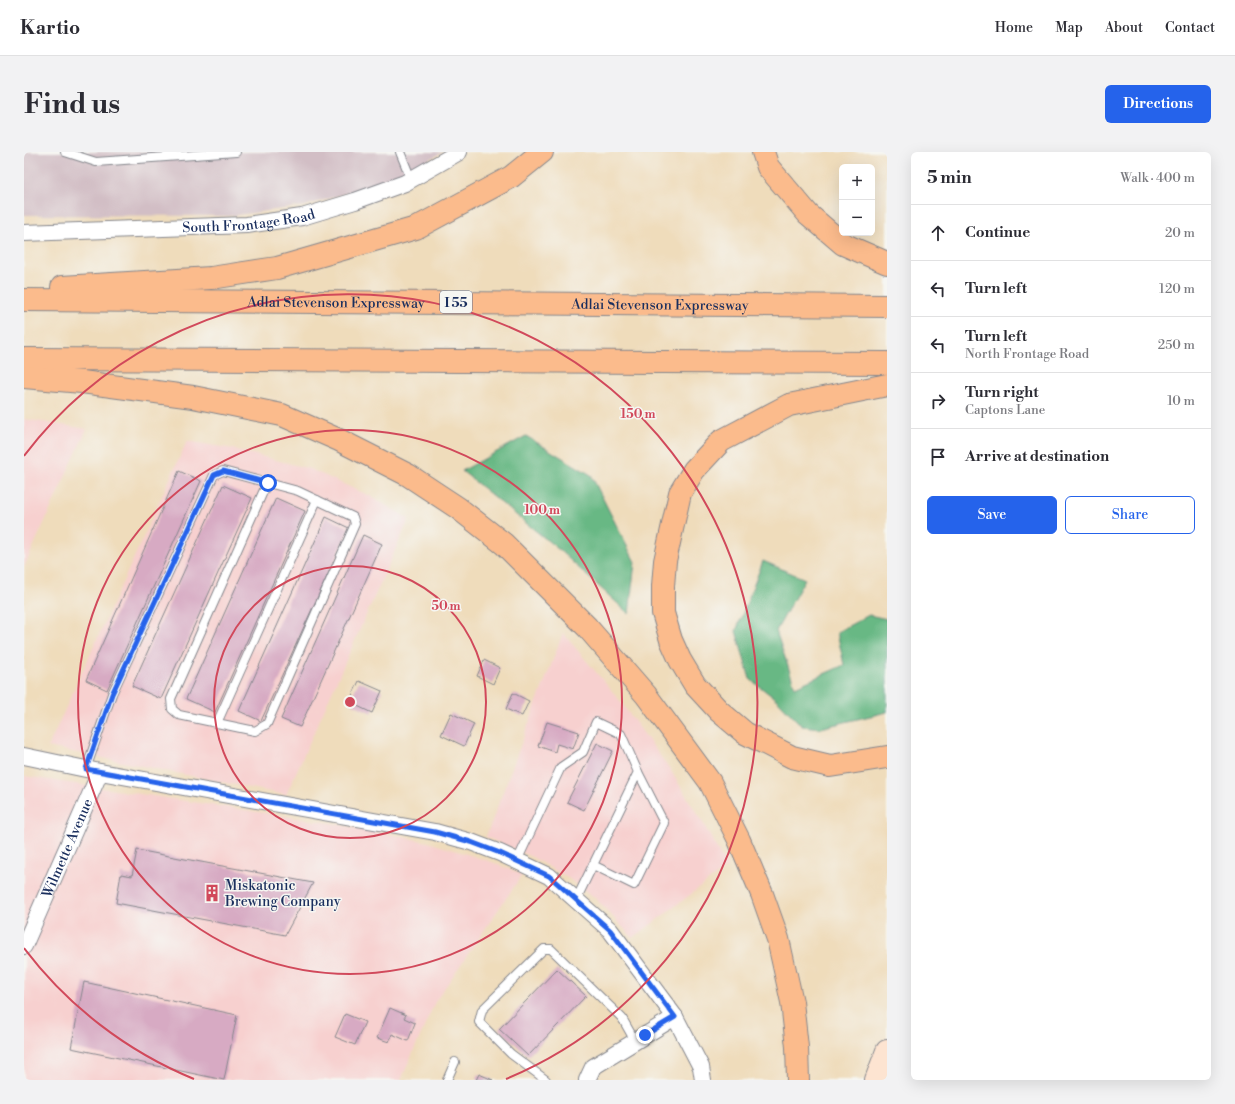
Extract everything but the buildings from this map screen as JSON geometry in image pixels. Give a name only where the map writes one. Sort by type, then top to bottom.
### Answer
[{"type":"highway","points":[[24,289],[211,278],[276,268],[416,228],[510,177],[542,152]]},
{"type":"highway","points":[[764,152],[768,167],[808,214],[843,244],[887,263]]},
{"type":"highway","name":"Adlai Stevenson Expressway","points":[[24,300],[887,306]]},
{"type":"highway","points":[[24,359],[887,363]]},
{"type":"highway","points":[[24,377],[82,382],[192,397],[282,415],[339,440],[408,476],[458,508],[504,544],[587,627],[646,695],[710,782],[739,840],[762,894],[778,939],[792,1002],[797,1047],[798,1080]]},
{"type":"highway","points":[[887,385],[789,405],[721,441],[694,470],[680,493],[665,561],[663,586],[664,613],[671,640],[680,660],[695,685],[719,711],[744,733],[792,757],[830,766],[887,757]]},
{"type":"main road","points":[[876,1080],[887,1051]]},
{"type":"street","name":"South Frontage Road","points":[[24,233],[247,225],[302,216],[355,201],[411,179],[459,152]]},
{"type":"street","points":[[24,756],[93,770],[435,832],[471,842],[549,876],[610,930],[675,1017],[701,1067],[703,1080]]},
{"type":"street","name":"Wilmette Avenue","points":[[24,946],[93,770]]},
{"type":"street","points":[[587,1080],[593,1067],[675,1017]]},
{"type":"lane","points":[[65,152],[96,162],[236,152]]},
{"type":"lane","points":[[400,152],[411,179]]},
{"type":"lane","points":[[93,770],[112,694],[214,475],[223,471],[268,483],[298,491],[353,517],[355,524],[266,724],[255,731],[179,715],[172,710],[171,699],[268,483]]},
{"type":"lane","points":[[217,723],[317,500]]},
{"type":"lane","points":[[517,861],[561,767],[583,752],[596,722],[621,734],[638,772],[664,823],[634,885],[593,865]]},
{"type":"lane","points":[[576,900],[638,772]]},
{"type":"lane","points":[[546,1080],[511,1054],[479,1022],[482,1010],[544,949],[550,949],[622,1018],[635,1041]]},
{"type":"lane","points":[[447,1080],[455,1062]]},
{"type":"shaded area","points":[[24,152],[443,152],[396,178],[305,206],[229,216],[24,215]]},
{"type":"shaded area","points":[[24,419],[87,429],[24,567]]},
{"type":"shaded area","points":[[187,441],[233,449],[310,469],[370,496],[409,519],[286,795],[48,747]]},
{"type":"shaded area","points":[[563,633],[617,697],[669,768],[703,823],[727,867],[633,938],[595,898],[568,878],[532,857],[486,837]]},
{"type":"shaded area","points":[[24,776],[336,824],[428,842],[492,862],[522,875],[435,1002],[401,1080],[24,1080]]},
{"type":"green space","points":[[526,436],[591,475],[635,562],[629,614],[558,549],[462,471]]},
{"type":"green space","points":[[763,561],[805,579],[776,631],[795,687],[844,665],[837,632],[869,615],[887,619],[887,712],[820,728],[802,726],[777,700],[750,679],[736,631]]},
{"type":"place","name":"Miskatonic Brewing Company","points":[[212,893]]},
{"type":"route","points":[[268,483],[223,471],[214,475],[112,694],[86,769],[435,832],[471,842],[500,853],[549,876],[610,930],[675,1017],[645,1035]]}]
